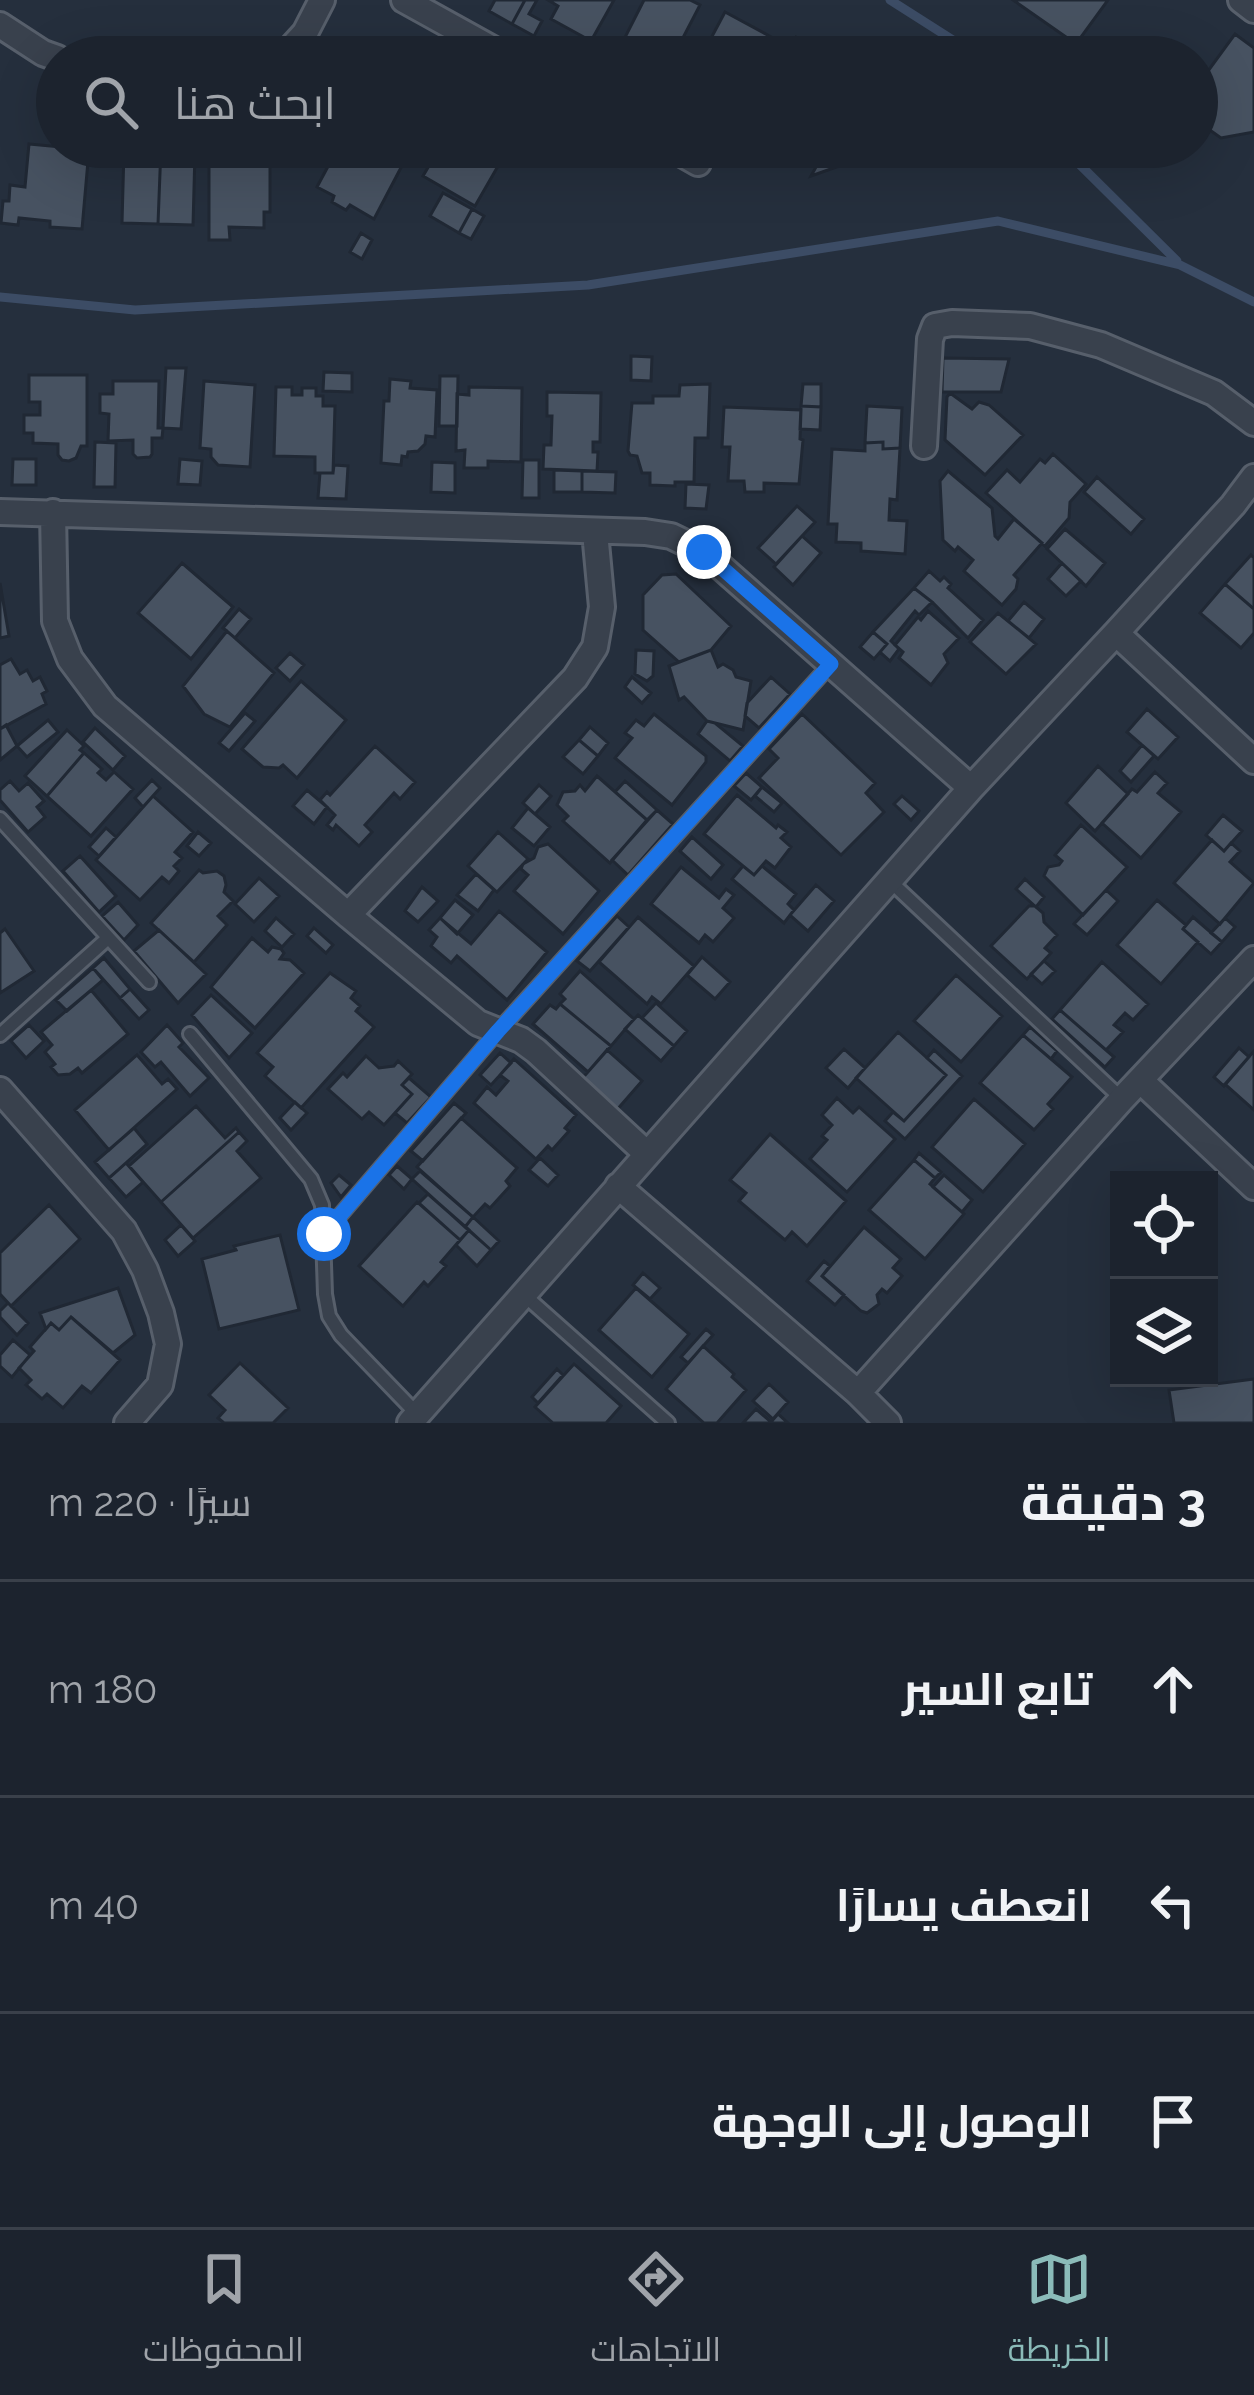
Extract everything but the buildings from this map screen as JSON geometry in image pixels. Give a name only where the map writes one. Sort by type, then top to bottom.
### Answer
[{"type":"street","points":[[302,36],[322,0]]},
{"type":"street","points":[[404,0],[469,36]]},
{"type":"street","points":[[1241,0],[1254,10]]},
{"type":"street","points":[[0,25],[36,48]]},
{"type":"street","points":[[924,446],[930,339],[935,326],[952,323],[1030,326],[1101,344],[1214,394],[1254,423]]},
{"type":"street","points":[[418,1420],[646,1154],[1254,477]]},
{"type":"street","points":[[0,512],[671,536],[704,552],[971,788]]},
{"type":"street","points":[[53,512],[55,621],[70,659],[105,706],[478,1022],[521,1040],[536,1052],[646,1154]]},
{"type":"street","points":[[348,915],[574,678],[595,647],[602,607],[595,532]]},
{"type":"street","points":[[1117,633],[1254,761]]},
{"type":"street","points":[[858,1393],[1254,959]]},
{"type":"street","points":[[1140,1080],[1254,1187]]},
{"type":"street","points":[[0,1090],[124,1231],[145,1270],[168,1344],[160,1385],[127,1423]]},
{"type":"street","points":[[618,1186],[888,1423]]},
{"type":"lane","points":[[324,1234],[498,1031],[831,664]]},
{"type":"lane","points":[[0,819],[149,982]]},
{"type":"lane","points":[[890,880],[1122,1099]]},
{"type":"lane","points":[[0,1035],[108,938]]},
{"type":"lane","points":[[190,1034],[311,1179],[322,1205],[329,1316],[418,1420]]},
{"type":"lane","points":[[523,1294],[668,1423]]},
{"type":"waterway","points":[[890,0],[947,36]]},
{"type":"waterway","points":[[1083,168],[1177,261]]},
{"type":"waterway","points":[[0,297],[135,310],[588,285],[998,221],[1180,265],[1254,302]]},
{"type":"route","points":[[324,1234],[498,1031],[831,664],[704,552]]}]
